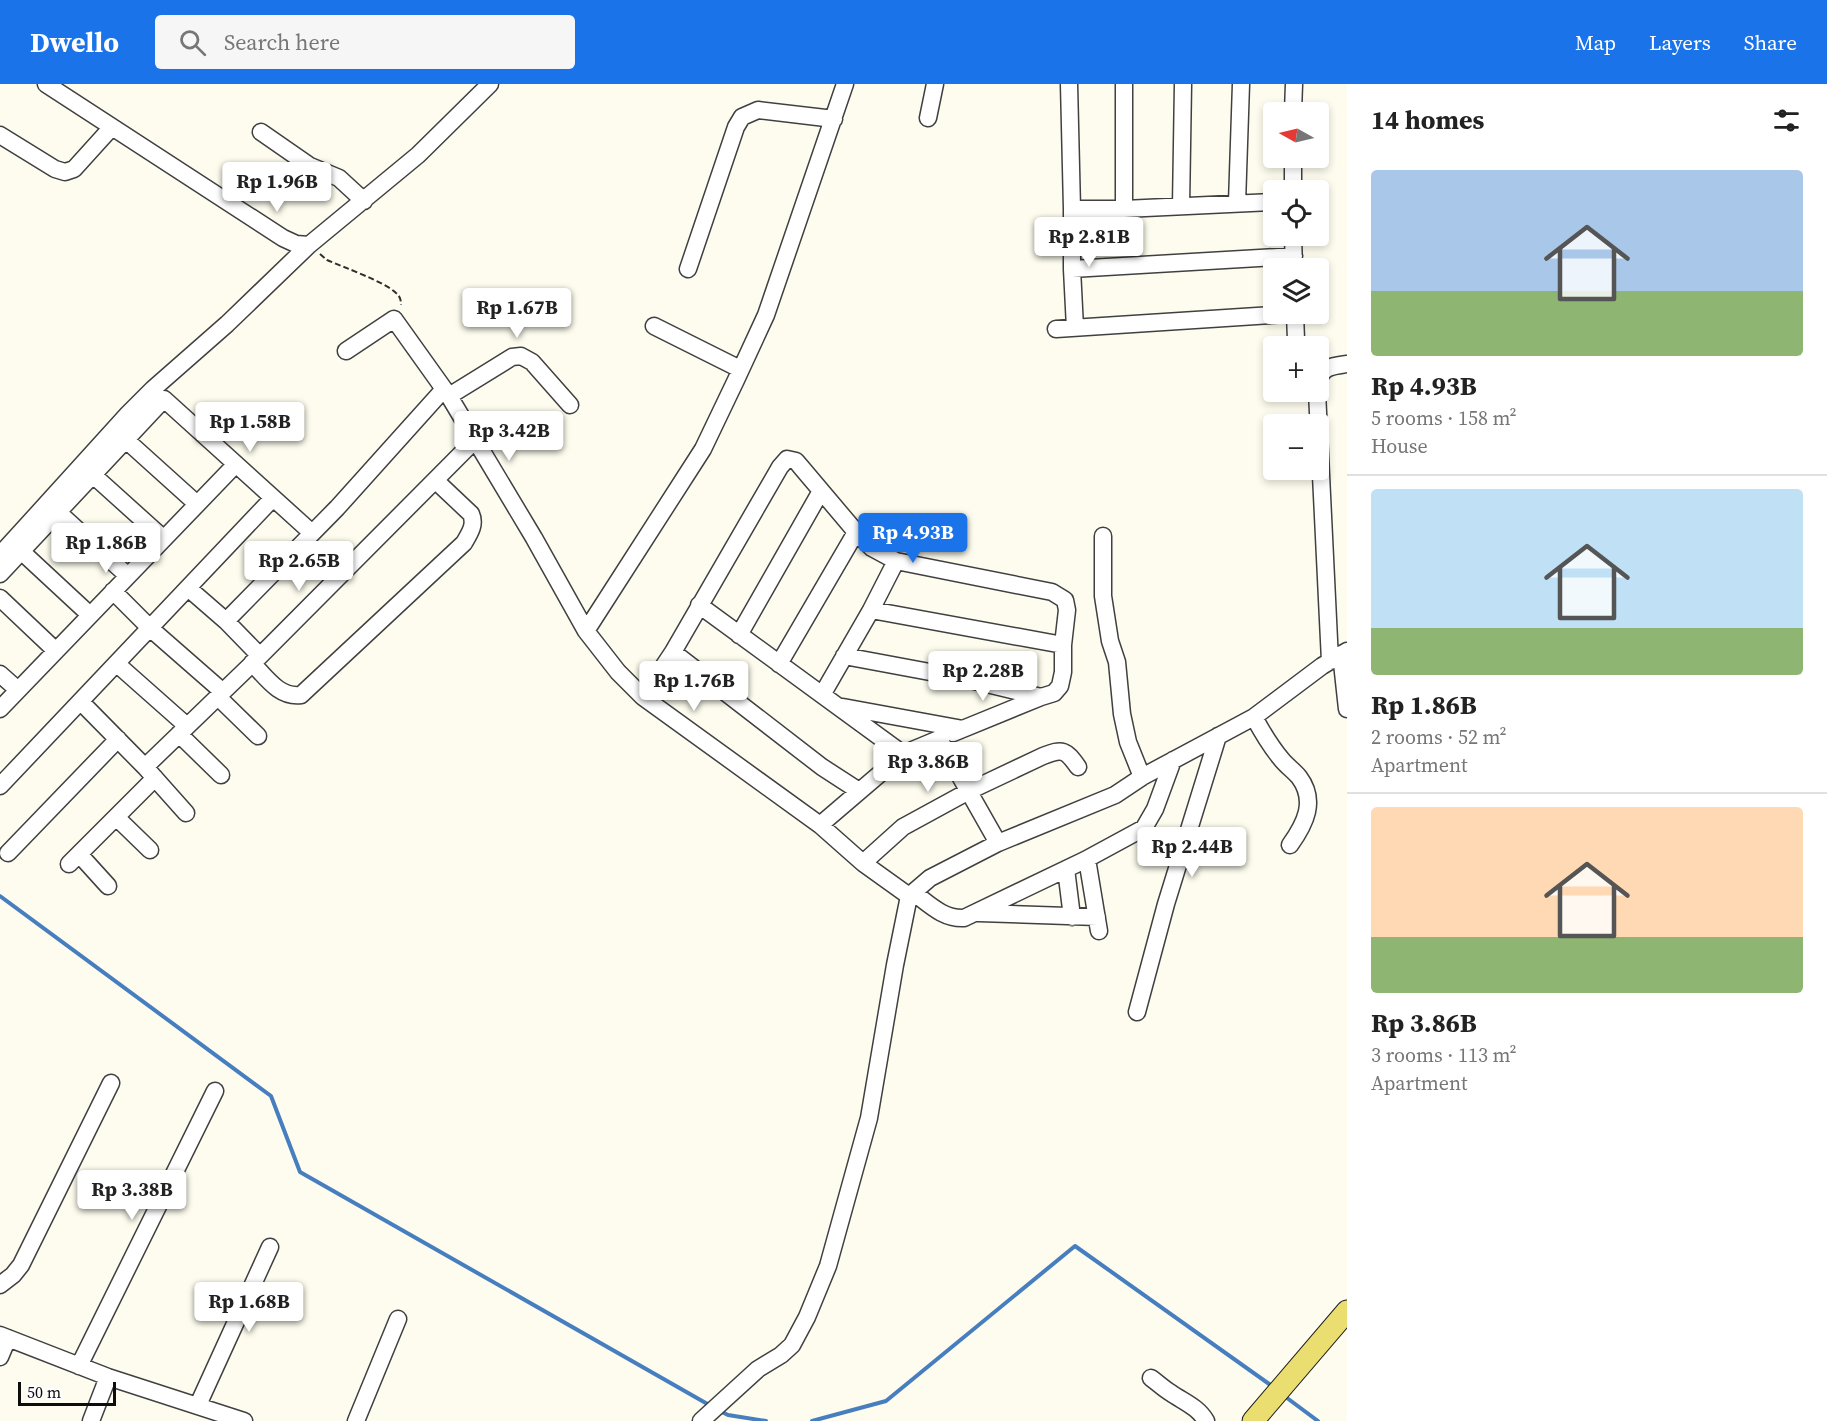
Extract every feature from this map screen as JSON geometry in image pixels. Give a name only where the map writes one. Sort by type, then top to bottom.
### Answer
[{"type":"main road","points":[[1257,1419],[1347,1311]]},
{"type":"street","points":[[46,84],[283,238],[296,244],[309,245]]},
{"type":"street","points":[[0,555],[153,389],[227,324],[309,245],[418,155],[490,84]]},
{"type":"street","points":[[586,631],[703,449],[766,315],[845,84]]},
{"type":"street","points":[[928,118],[935,84]]},
{"type":"street","points":[[1069,84],[1075,328]]},
{"type":"street","points":[[1124,84],[1124,209]]},
{"type":"street","points":[[1182,206],[1183,84]]},
{"type":"street","points":[[1237,204],[1241,84]]},
{"type":"street","points":[[1293,102],[1294,84]]},
{"type":"street","points":[[688,269],[736,127],[742,117],[758,110],[834,119]]},
{"type":"street","points":[[0,135],[43,163],[64,172],[74,169],[112,127]]},
{"type":"street","points":[[261,132],[310,166],[339,178],[364,201]]},
{"type":"street","points":[[1072,209],[1263,203]]},
{"type":"street","points":[[1072,269],[1263,263]]},
{"type":"street","points":[[1056,329],[1263,316]]},
{"type":"street","points":[[346,351],[394,318],[447,392],[534,538],[586,631],[618,672],[644,697],[820,825],[863,863],[943,915],[964,918],[1087,859],[1144,828],[1155,809],[1173,760]]},
{"type":"street","points":[[654,326],[740,369]]},
{"type":"street","points":[[226,621],[447,392],[513,357],[521,356],[532,362],[570,405]]},
{"type":"street","points":[[1329,367],[1347,364]]},
{"type":"street","points":[[0,574],[165,399],[312,533]]},
{"type":"street","points":[[1318,402],[1339,655],[1347,709]]},
{"type":"street","points":[[126,440],[197,504]]},
{"type":"street","points":[[108,886],[74,859],[116,817],[183,730],[476,440]]},
{"type":"street","points":[[644,697],[674,652],[699,605],[780,467],[787,459],[796,461],[872,548],[896,561],[1052,592],[1065,600],[1067,610],[1063,672],[1060,686],[1054,693],[903,754],[820,825]]},
{"type":"street","points":[[0,709],[236,464]]},
{"type":"street","points":[[93,475],[164,539]]},
{"type":"street","points":[[188,588],[226,621],[282,693],[292,696],[301,695],[464,543],[473,527],[474,520],[471,514],[435,480]]},
{"type":"street","points":[[739,635],[821,491]]},
{"type":"street","points":[[0,786],[152,629],[273,498]]},
{"type":"street","points":[[59,513],[128,576]]},
{"type":"street","points":[[779,664],[856,532]]},
{"type":"street","points":[[1103,536],[1103,597],[1110,641],[1117,662],[1122,714],[1128,742],[1142,777]]},
{"type":"street","points":[[21,551],[90,615]]},
{"type":"street","points":[[822,695],[871,610],[896,561]]},
{"type":"street","points":[[113,591],[220,694],[258,736]]},
{"type":"street","points":[[0,598],[56,651]]},
{"type":"street","points":[[699,605],[903,754]]},
{"type":"street","points":[[871,610],[1063,645]]},
{"type":"street","points":[[674,652],[822,767],[859,791]]},
{"type":"street","points":[[701,1421],[758,1369],[781,1355],[792,1345],[807,1317],[828,1266],[869,1118],[895,965],[911,894],[930,878],[998,843],[1115,795],[1142,777],[1254,717],[1339,655]]},
{"type":"street","points":[[844,656],[962,678],[1041,697]]},
{"type":"street","points":[[117,664],[183,730],[220,775]]},
{"type":"street","points":[[0,674],[18,690]]},
{"type":"street","points":[[81,702],[186,813]]},
{"type":"street","points":[[837,706],[963,729]]},
{"type":"street","points":[[1254,717],[1282,760],[1300,778],[1308,795],[1306,820],[1290,845]]},
{"type":"street","points":[[1137,1012],[1166,904],[1218,736]]},
{"type":"street","points":[[8,853],[118,739]]},
{"type":"street","points":[[939,739],[998,843]]},
{"type":"street","points":[[863,863],[903,827],[969,791],[1053,752],[1069,754],[1078,767]]},
{"type":"street","points":[[116,817],[150,850]]},
{"type":"street","points":[[975,913],[1072,917],[1098,924],[1087,859]]},
{"type":"street","points":[[1066,869],[1072,917]]},
{"type":"street","points":[[0,1285],[21,1265],[111,1083]]},
{"type":"street","points":[[79,1366],[215,1091]]},
{"type":"street","points":[[198,1406],[270,1247]]},
{"type":"street","points":[[356,1421],[398,1319]]},
{"type":"street","points":[[0,1357],[4,1336],[108,1377],[198,1406],[214,1416],[244,1421]]},
{"type":"street","points":[[91,1421],[108,1377]]},
{"type":"street","points":[[1151,1378],[1170,1393],[1194,1406],[1202,1413],[1206,1421]]},
{"type":"path","points":[[309,245],[327,260],[387,286],[397,293],[401,302],[394,318]]},
{"type":"waterway","points":[[0,896],[271,1096],[300,1172],[711,1406]]},
{"type":"waterway","points":[[812,1421],[886,1401],[1075,1246],[1272,1386]]},
{"type":"waterway","points":[[1283,1395],[1318,1421]]},
{"type":"waterway","points":[[720,1411],[728,1415],[766,1421]]}]
